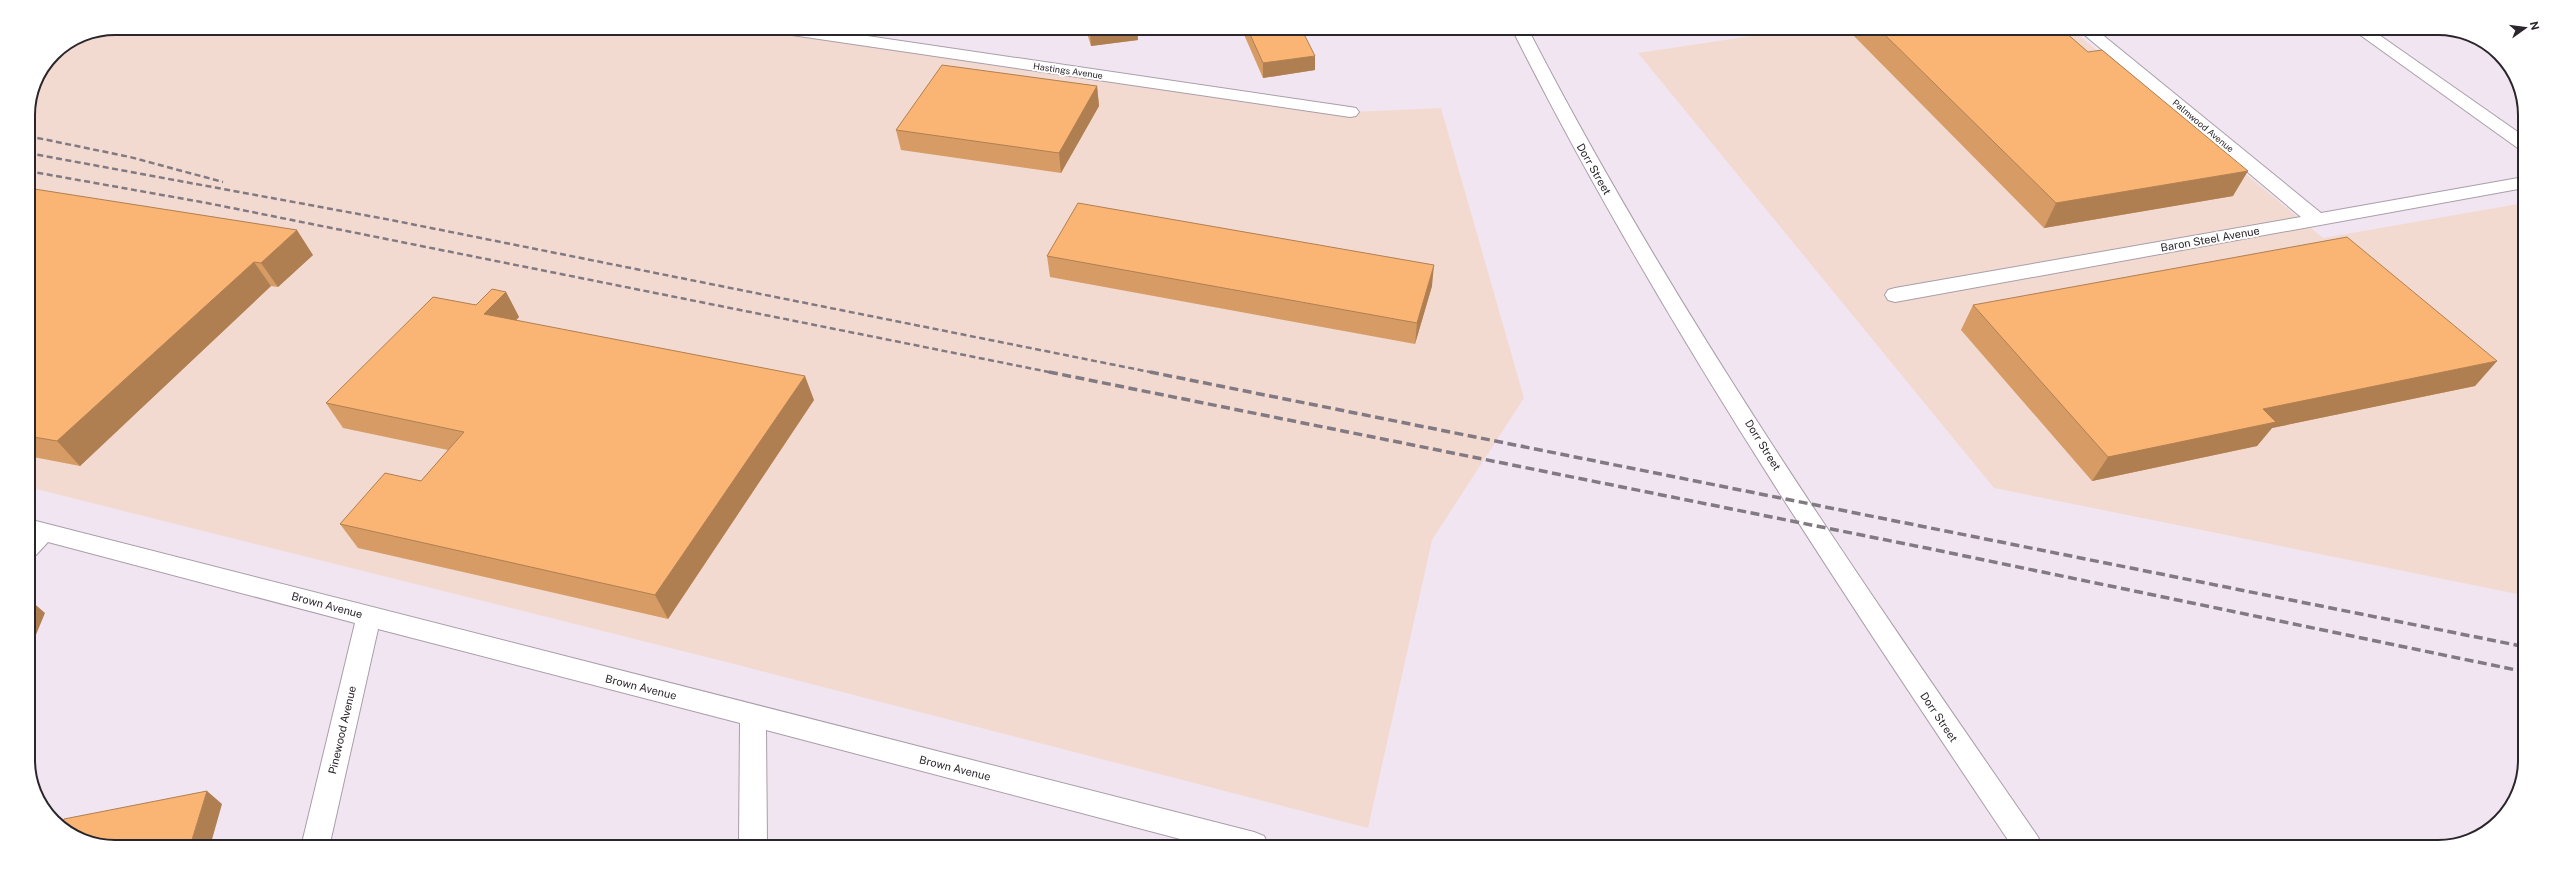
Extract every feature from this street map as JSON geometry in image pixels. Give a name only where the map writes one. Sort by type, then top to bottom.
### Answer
[{"type":"street","name":"Hastings Avenue","points":[[826,35],[1350,112]]},
{"type":"street","name":"Dorr Street","points":[[1523,35],[1570,127],[1668,295],[1835,562],[2024,840]]},
{"type":"street","name":"Palmwood Avenue","points":[[2093,35],[2317,220]]},
{"type":"street","points":[[2368,35],[2518,140]]},
{"type":"street","name":"Baron Steel Avenue","points":[[1895,295],[2518,184]]},
{"type":"street","name":"Brown Avenue","points":[[35,536],[369,616],[753,716],[1215,840]]},
{"type":"street","name":"Pinewood Avenue","points":[[317,840],[369,616]]},
{"type":"street","points":[[753,716],[753,840]]},
{"type":"shaded area","points":[[110,35],[856,35],[1350,112],[1441,108],[1524,398],[1432,540],[1368,828],[738,665],[35,489],[35,116],[39,90],[46,75],[55,62],[62,55],[85,41]]},
{"type":"shaded area","points":[[1758,35],[2079,35],[2323,238],[2518,204],[2518,594],[1994,488],[1638,53]]},
{"type":"building","points":[[1250,35],[1304,35],[1315,56],[1263,63]]},
{"type":"building","points":[[1885,35],[2068,35],[2088,52],[2102,50],[2248,171],[2056,203]]},
{"type":"building","points":[[942,65],[1097,86],[1059,153],[896,130]]},
{"type":"building","points":[[35,189],[297,230],[261,263],[254,262],[57,441],[35,437]]},
{"type":"building","points":[[1078,203],[1434,265],[1417,323],[1047,256]]},
{"type":"building","points":[[2347,237],[2497,361],[2263,409],[2276,422],[2108,457],[1973,305]]},
{"type":"building","points":[[492,289],[506,292],[484,314],[805,376],[655,595],[340,524],[385,473],[421,481],[464,432],[326,403],[433,297],[476,305]]},
{"type":"building","points":[[207,791],[192,840],[105,839],[80,832],[66,823],[64,819]]},
{"type":"railway","points":[[35,137],[130,157],[223,182]]},
{"type":"railway","points":[[35,154],[391,220],[1153,373]]},
{"type":"railway","points":[[35,172],[207,203],[1054,373]]},
{"type":"railway","points":[[1049,372],[1936,550],[2518,670]]},
{"type":"railway","points":[[1153,373],[2518,645]]}]
